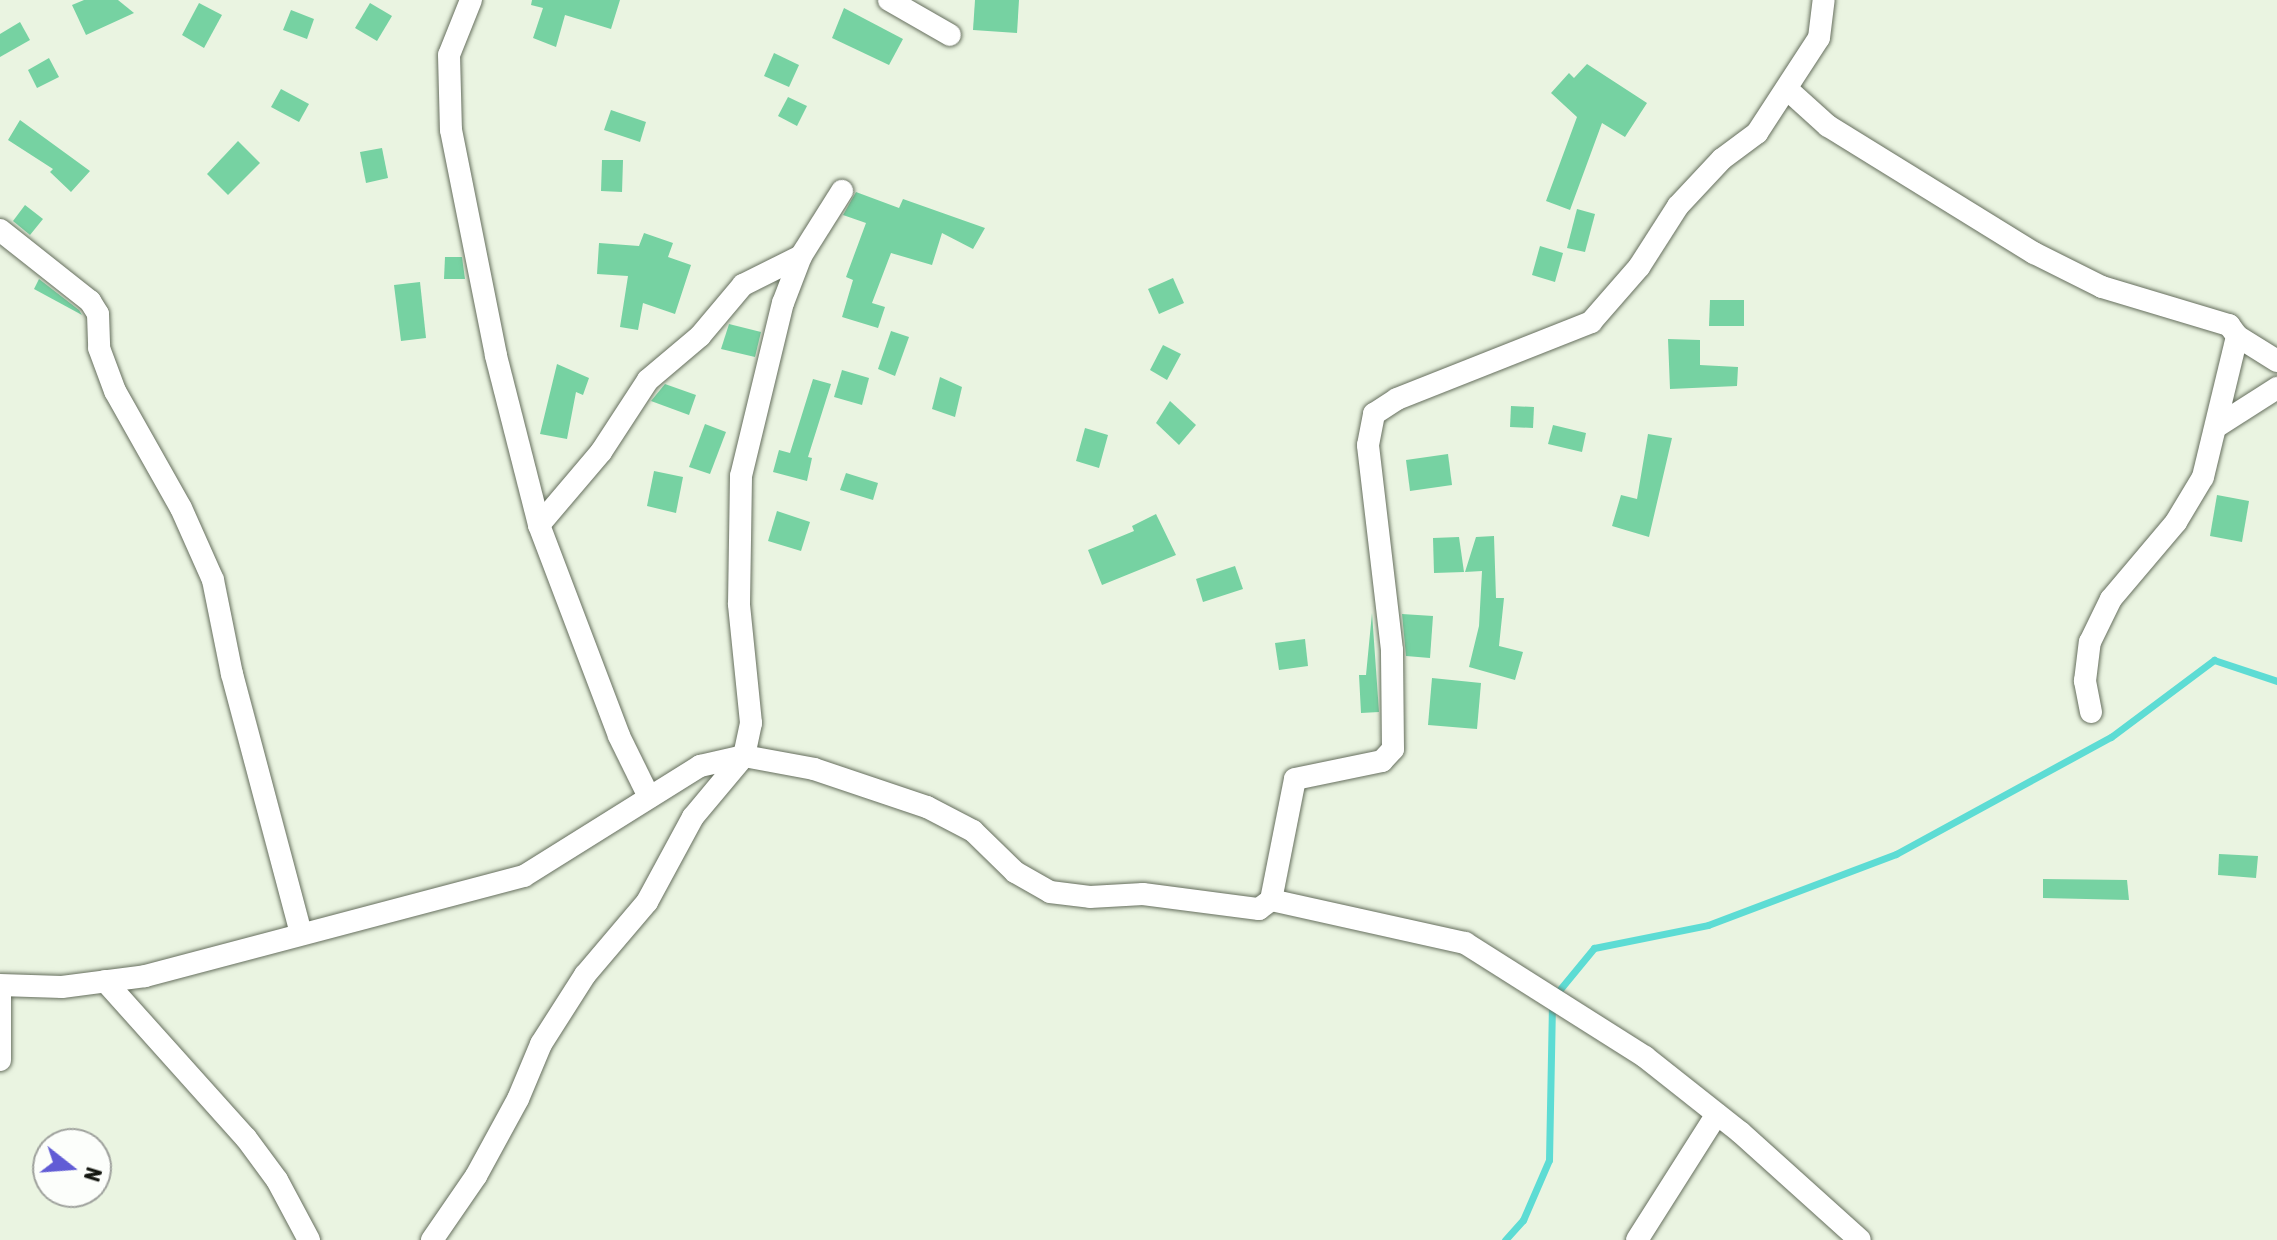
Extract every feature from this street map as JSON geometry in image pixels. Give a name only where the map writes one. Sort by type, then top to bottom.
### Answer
[{"type":"street","points":[[471,0],[449,55],[451,130],[496,356],[539,525],[619,736],[649,797]]},
{"type":"street","points":[[889,0],[950,35]]},
{"type":"street","points":[[0,985],[105,981],[145,976],[524,876],[586,842],[649,797],[700,766],[744,756],[814,769],[927,807],[973,831],[1015,872],[1050,892],[1143,894],[1259,909],[1271,900],[1295,779],[1382,761],[1393,749],[1392,650],[1368,445],[1374,414],[1397,399],[1591,322],[1639,267],[1678,206],[1722,159],[1757,133],[1819,38],[1824,0]]},
{"type":"street","points":[[1787,89],[1828,126],[2034,253],[2102,287],[2229,325],[2237,336],[2277,361]]},
{"type":"street","points":[[432,1240],[476,1176],[518,1099],[541,1044],[585,975],[647,902],[693,817],[744,756],[751,723],[739,604],[741,476],[783,303],[801,256],[842,191]]},
{"type":"street","points":[[0,230],[90,301],[98,314],[99,348],[115,391],[181,508],[213,580],[232,674],[301,933]]},
{"type":"street","points":[[539,525],[601,452],[648,380],[700,336],[743,285],[801,256]]},
{"type":"street","points":[[2091,712],[2085,681],[2090,642],[2111,599],[2176,522],[2196,488],[2219,425],[2237,336]]},
{"type":"street","points":[[2219,425],[2277,388]]},
{"type":"street","points":[[1271,900],[1465,943],[1645,1057],[1717,1114],[1860,1240]]},
{"type":"street","points":[[105,981],[246,1138],[277,1180],[309,1240]]},
{"type":"street","points":[[0,993],[0,1060]]},
{"type":"street","points":[[1637,1240],[1717,1114]]},
{"type":"building","points":[[84,0],[118,0],[134,13],[86,35],[72,5]]},
{"type":"building","points":[[532,0],[620,0],[611,29],[565,15],[556,47],[533,38],[543,8],[531,5]]},
{"type":"building","points":[[975,0],[1019,0],[1017,33],[973,30]]},
{"type":"building","points":[[199,3],[222,15],[204,48],[182,35]]},
{"type":"building","points":[[370,3],[392,16],[377,41],[355,28]]},
{"type":"building","points":[[844,8],[903,39],[889,65],[832,38]]},
{"type":"building","points":[[291,10],[314,19],[307,39],[283,30]]},
{"type":"building","points":[[20,22],[30,40],[0,57],[0,34]]},
{"type":"building","points":[[774,53],[799,65],[789,87],[764,76]]},
{"type":"building","points":[[49,58],[59,77],[37,88],[28,70]]},
{"type":"building","points":[[1587,64],[1647,103],[1625,137],[1602,123],[1570,210],[1546,201],[1577,117],[1551,93],[1569,73],[1574,78]]},
{"type":"building","points":[[281,89],[309,104],[299,122],[271,107]]},
{"type":"building","points":[[788,97],[807,106],[797,126],[778,116]]},
{"type":"building","points":[[611,110],[646,122],[640,142],[604,130]]},
{"type":"building","points":[[20,120],[90,171],[71,192],[50,172],[53,169],[8,140]]},
{"type":"building","points":[[238,141],[260,163],[228,195],[207,174]]},
{"type":"building","points":[[382,148],[388,178],[366,183],[360,152]]},
{"type":"building","points":[[602,160],[623,160],[622,192],[601,191]]},
{"type":"building","points":[[856,192],[899,208],[903,199],[985,228],[973,249],[942,233],[932,265],[891,253],[872,303],[885,307],[878,328],[842,317],[853,280],[846,277],[866,223],[843,215]]},
{"type":"building","points":[[25,205],[43,219],[30,235],[13,221]]},
{"type":"building","points":[[1577,209],[1595,214],[1585,252],[1567,248]]},
{"type":"building","points":[[644,233],[673,243],[668,257],[691,265],[675,314],[643,303],[638,330],[620,327],[628,276],[597,274],[599,243],[639,246]]},
{"type":"building","points":[[1540,246],[1563,253],[1555,282],[1532,275]]},
{"type":"building","points":[[445,257],[462,257],[465,279],[444,279]]},
{"type":"building","points":[[1173,278],[1184,303],[1159,314],[1148,289]]},
{"type":"building","points":[[39,279],[79,310],[82,315],[34,289]]},
{"type":"building","points":[[420,282],[426,338],[401,341],[394,285]]},
{"type":"building","points":[[1710,300],[1744,300],[1744,326],[1709,326]]},
{"type":"building","points":[[729,324],[761,332],[755,357],[721,349]]},
{"type":"building","points":[[891,331],[909,337],[895,376],[878,369]]},
{"type":"building","points":[[1668,339],[1700,340],[1700,365],[1738,367],[1737,386],[1670,389]]},
{"type":"building","points":[[1163,345],[1181,354],[1167,380],[1150,370]]},
{"type":"building","points":[[557,364],[589,378],[583,395],[576,392],[567,439],[540,434]]},
{"type":"building","points":[[842,370],[869,378],[862,405],[834,397]]},
{"type":"building","points":[[940,377],[962,387],[955,417],[932,409]]},
{"type":"building","points":[[813,379],[831,384],[808,457],[812,458],[807,481],[773,472],[779,450],[790,453]]},
{"type":"building","points":[[665,384],[696,395],[689,415],[651,401]]},
{"type":"building","points":[[1170,401],[1196,425],[1179,445],[1156,423]]},
{"type":"building","points":[[1511,406],[1534,407],[1533,428],[1510,427]]},
{"type":"building","points":[[705,424],[726,432],[710,474],[689,467]]},
{"type":"building","points":[[1553,425],[1586,433],[1582,452],[1548,444]]},
{"type":"building","points":[[1085,428],[1108,435],[1099,468],[1076,461]]},
{"type":"building","points":[[1648,434],[1672,438],[1649,537],[1612,526],[1621,495],[1637,499]]},
{"type":"building","points":[[1448,454],[1452,485],[1410,491],[1406,460]]},
{"type":"building","points":[[654,471],[683,477],[676,513],[647,506]]},
{"type":"building","points":[[846,473],[878,483],[873,500],[840,490]]},
{"type":"building","points":[[2217,495],[2249,501],[2242,542],[2210,536]]},
{"type":"building","points":[[777,511],[810,522],[801,551],[768,541]]},
{"type":"building","points":[[1156,514],[1176,555],[1102,585],[1088,550],[1134,531],[1132,526]]},
{"type":"building","points":[[1494,536],[1496,598],[1504,598],[1499,646],[1523,652],[1515,680],[1469,667],[1479,626],[1482,571],[1465,572],[1476,537]]},
{"type":"building","points":[[1459,537],[1464,572],[1434,573],[1433,538]]},
{"type":"building","points":[[1235,566],[1243,589],[1203,602],[1196,579]]},
{"type":"building","points":[[1372,613],[1379,712],[1361,713],[1359,675],[1366,675]]},
{"type":"building","points":[[1402,614],[1433,616],[1430,658],[1406,656]]},
{"type":"building","points":[[1305,639],[1308,666],[1279,670],[1275,643]]},
{"type":"building","points":[[1432,678],[1481,683],[1477,729],[1428,725]]},
{"type":"building","points":[[2219,854],[2258,856],[2256,878],[2218,875]]},
{"type":"building","points":[[2043,879],[2127,880],[2129,900],[2043,898]]},
{"type":"waterway","points":[[1505,1240],[1523,1220],[1549,1160],[1552,999],[1594,948],[1708,925],[1896,854],[2111,737],[2214,660],[2277,681]]}]
